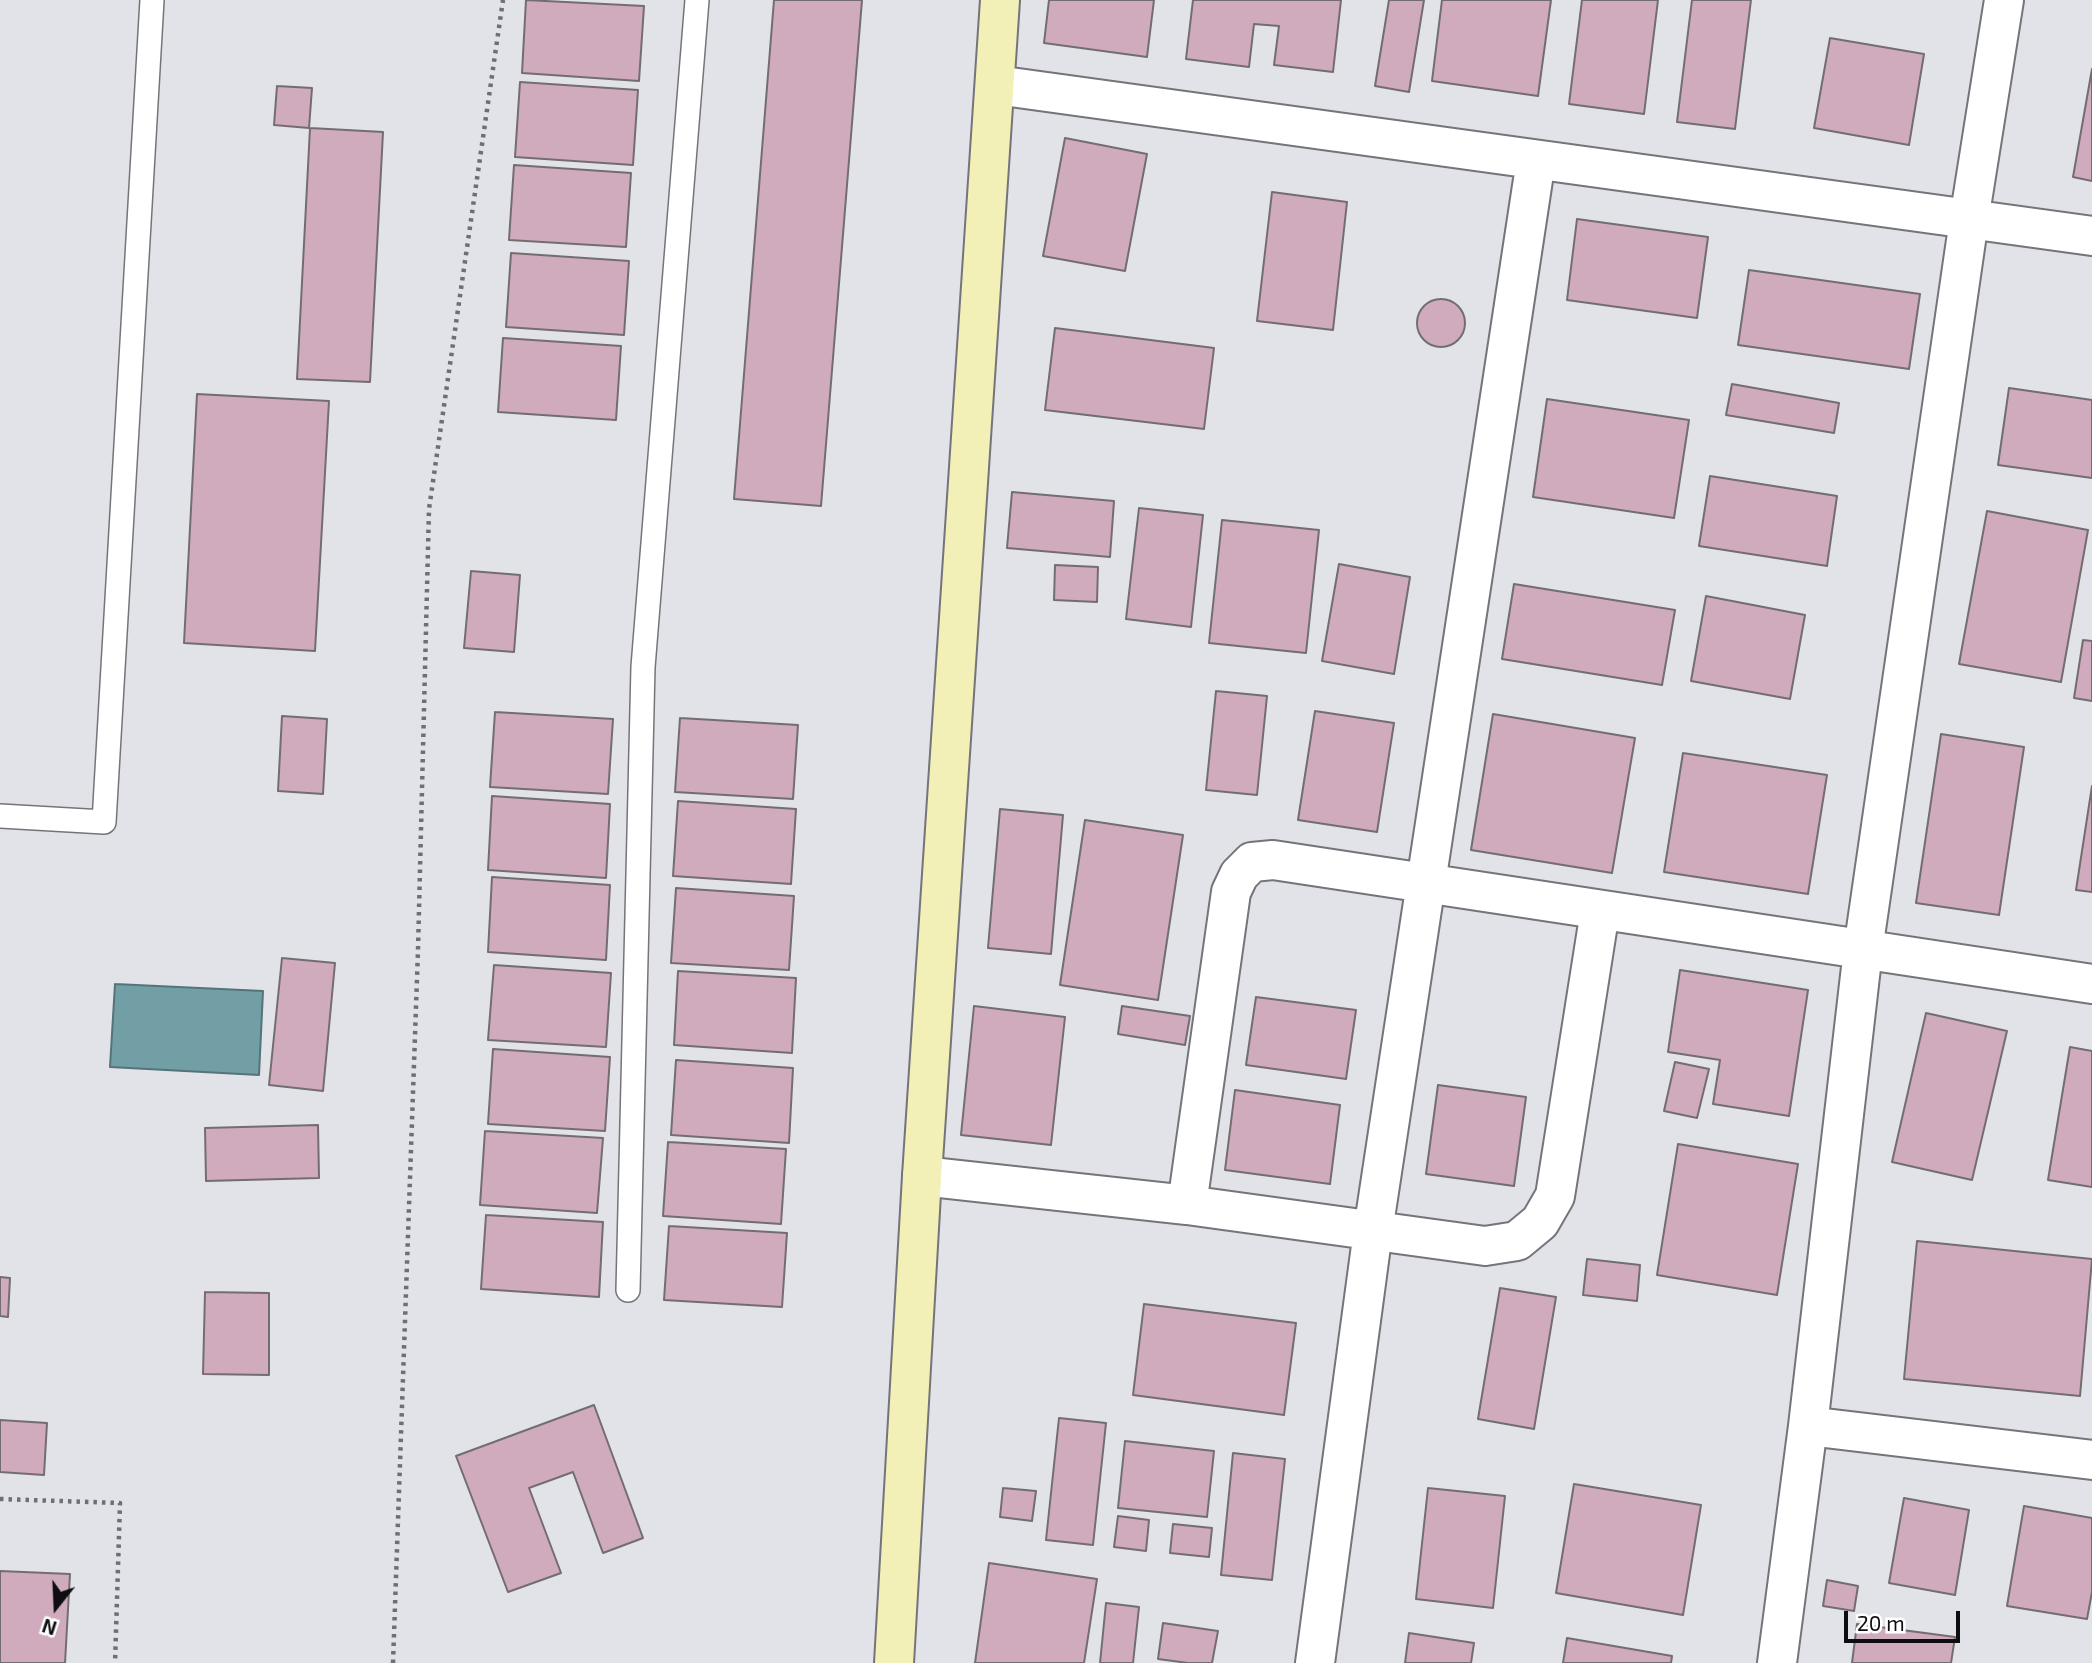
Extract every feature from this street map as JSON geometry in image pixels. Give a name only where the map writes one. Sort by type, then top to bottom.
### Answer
[{"type":"street","points":[[894,1663],[922,1176],[1000,0]]},
{"type":"street","points":[[1777,1663],[1808,1426],[1863,950],[1969,220],[2004,0]]},
{"type":"street","points":[[996,85],[2092,236]]},
{"type":"street","points":[[1315,1663],[1373,1231],[1536,160]]},
{"type":"street","points":[[1187,1205],[1231,892],[1239,874],[1252,862],[1273,860],[2092,984]]},
{"type":"street","points":[[922,1176],[1187,1205],[1485,1246],[1517,1241],[1540,1222],[1555,1196],[1600,911]]},
{"type":"street","points":[[1808,1426],[2092,1460]]},
{"type":"lane","points":[[0,816],[104,822],[152,0]]},
{"type":"lane","points":[[628,1290],[643,667],[697,0]]},
{"type":"path","points":[[393,1663],[418,950],[429,509],[503,0]]},
{"type":"path","points":[[0,1499],[120,1503],[116,1663]]},
{"type":"water","points":[[115,984],[263,991],[259,1075],[110,1067]]},
{"type":"building","points":[[526,0],[644,6],[639,81],[522,73]]},
{"type":"building","points":[[774,0],[862,0],[821,506],[734,499]]},
{"type":"building","points":[[1049,0],[1154,0],[1147,57],[1044,43]]},
{"type":"building","points":[[1193,0],[1341,0],[1333,72],[1274,65],[1279,26],[1254,24],[1249,67],[1186,59]]},
{"type":"building","points":[[1389,0],[1424,0],[1409,92],[1375,86]]},
{"type":"building","points":[[1442,0],[1551,0],[1538,96],[1432,81]]},
{"type":"building","points":[[1582,0],[1658,0],[1644,114],[1569,104]]},
{"type":"building","points":[[1692,0],[1751,0],[1735,129],[1677,122]]},
{"type":"building","points":[[1830,38],[1924,54],[1909,145],[1814,128]]},
{"type":"building","points":[[2092,69],[2092,181],[2073,177]]},
{"type":"building","points":[[520,82],[638,90],[633,165],[515,157]]},
{"type":"building","points":[[277,86],[312,88],[309,128],[274,125]]},
{"type":"building","points":[[310,128],[383,132],[370,382],[297,379]]},
{"type":"building","points":[[1065,138],[1147,154],[1125,271],[1043,256]]},
{"type":"building","points":[[514,165],[631,173],[626,247],[509,240]]},
{"type":"building","points":[[1272,192],[1347,202],[1333,330],[1257,321]]},
{"type":"building","points":[[1577,219],[1708,237],[1697,318],[1567,300]]},
{"type":"building","points":[[511,253],[629,261],[624,335],[506,327]]},
{"type":"building","points":[[1749,270],[1920,294],[1909,369],[1738,345]]},
{"type":"building","points":[[1441,299],[1458,306],[1465,323],[1458,340],[1441,347],[1424,340],[1417,323],[1424,306]]},
{"type":"building","points":[[1055,328],[1214,348],[1204,429],[1045,410]]},
{"type":"building","points":[[503,338],[621,346],[616,420],[498,412]]},
{"type":"building","points":[[1732,384],[1839,403],[1834,433],[1726,415]]},
{"type":"building","points":[[2009,388],[2092,400],[2092,478],[1998,465]]},
{"type":"building","points":[[197,394],[329,401],[315,651],[184,643]]},
{"type":"building","points":[[1547,399],[1689,420],[1674,518],[1533,497]]},
{"type":"building","points":[[1710,476],[1837,496],[1827,566],[1699,546]]},
{"type":"building","points":[[1012,492],[1114,501],[1110,557],[1007,548]]},
{"type":"building","points":[[1139,508],[1203,515],[1191,627],[1126,619]]},
{"type":"building","points":[[1987,511],[2088,530],[2061,682],[1959,664]]},
{"type":"building","points":[[1222,520],[1319,530],[1306,653],[1209,643]]},
{"type":"building","points":[[1339,564],[1410,577],[1394,674],[1322,661]]},
{"type":"building","points":[[1055,565],[1098,567],[1097,602],[1054,600]]},
{"type":"building","points":[[471,571],[520,575],[514,652],[464,648]]},
{"type":"building","points":[[1514,584],[1675,610],[1662,685],[1502,659]]},
{"type":"building","points":[[1706,596],[1805,615],[1790,699],[1691,681]]},
{"type":"building","points":[[2083,640],[2092,641],[2092,701],[2074,698]]},
{"type":"building","points":[[1216,691],[1267,696],[1257,795],[1206,790]]},
{"type":"building","points":[[1315,711],[1394,723],[1377,832],[1298,820]]},
{"type":"building","points":[[495,712],[613,719],[608,794],[490,787]]},
{"type":"building","points":[[1493,714],[1635,738],[1612,873],[1471,850]]},
{"type":"building","points":[[282,716],[327,719],[323,794],[278,791]]},
{"type":"building","points":[[680,718],[798,725],[793,799],[675,792]]},
{"type":"building","points":[[1941,734],[2024,747],[1999,915],[1916,903]]},
{"type":"building","points":[[1683,753],[1827,775],[1808,894],[1664,872]]},
{"type":"building","points":[[2092,786],[2092,892],[2076,890]]},
{"type":"building","points":[[492,796],[610,804],[606,878],[488,870]]},
{"type":"building","points":[[678,801],[796,809],[791,884],[673,876]]},
{"type":"building","points":[[1000,809],[1063,815],[1051,954],[988,948]]},
{"type":"building","points":[[1085,820],[1183,835],[1158,1000],[1060,985]]},
{"type":"building","points":[[492,877],[610,885],[606,960],[488,952]]},
{"type":"building","points":[[676,888],[794,896],[789,970],[671,963]]},
{"type":"building","points":[[282,958],[335,963],[323,1091],[269,1085]]},
{"type":"building","points":[[494,965],[611,973],[606,1047],[488,1040]]},
{"type":"building","points":[[1680,970],[1808,990],[1789,1116],[1713,1104],[1720,1060],[1668,1052]]},
{"type":"building","points":[[678,971],[796,978],[792,1053],[674,1045]]},
{"type":"building","points":[[1256,997],[1356,1010],[1346,1079],[1246,1065]]},
{"type":"building","points":[[974,1006],[1065,1017],[1051,1145],[961,1135]]},
{"type":"building","points":[[1122,1006],[1190,1016],[1185,1045],[1118,1034]]},
{"type":"building","points":[[1926,1013],[2007,1031],[1972,1180],[1892,1162]]},
{"type":"building","points":[[2070,1047],[2092,1051],[2092,1187],[2048,1180]]},
{"type":"building","points":[[493,1049],[610,1057],[605,1131],[488,1124]]},
{"type":"building","points":[[676,1060],[793,1068],[789,1143],[671,1135]]},
{"type":"building","points":[[1675,1062],[1709,1069],[1697,1118],[1664,1111]]},
{"type":"building","points":[[1438,1085],[1526,1097],[1514,1186],[1426,1174]]},
{"type":"building","points":[[1235,1090],[1340,1105],[1330,1184],[1225,1170]]},
{"type":"building","points":[[318,1125],[319,1178],[206,1181],[205,1128]]},
{"type":"building","points":[[485,1131],[603,1138],[597,1213],[480,1205]]},
{"type":"building","points":[[668,1142],[786,1149],[781,1224],[663,1216]]},
{"type":"building","points":[[1678,1144],[1798,1164],[1777,1295],[1657,1275]]},
{"type":"building","points":[[486,1215],[603,1222],[599,1297],[481,1289]]},
{"type":"building","points":[[669,1226],[787,1233],[782,1307],[664,1300]]},
{"type":"building","points":[[1917,1241],[2092,1259],[2080,1396],[1904,1379]]},
{"type":"building","points":[[1587,1259],[1640,1265],[1637,1301],[1583,1295]]},
{"type":"building","points":[[0,1277],[10,1278],[8,1317],[0,1316]]},
{"type":"building","points":[[1500,1288],[1556,1297],[1534,1429],[1478,1419]]},
{"type":"building","points":[[205,1292],[269,1293],[269,1375],[203,1374]]},
{"type":"building","points":[[1144,1304],[1296,1323],[1284,1415],[1133,1395]]},
{"type":"building","points":[[594,1405],[643,1538],[603,1553],[573,1472],[529,1488],[561,1573],[508,1592],[456,1456]]},
{"type":"building","points":[[1059,1418],[1106,1423],[1093,1545],[1046,1540]]},
{"type":"building","points":[[0,1420],[47,1423],[44,1475],[0,1472]]},
{"type":"building","points":[[1125,1441],[1214,1451],[1207,1517],[1118,1508]]},
{"type":"building","points":[[1233,1453],[1285,1459],[1272,1580],[1221,1575]]},
{"type":"building","points":[[1574,1484],[1701,1505],[1683,1615],[1556,1593]]},
{"type":"building","points":[[1003,1488],[1036,1491],[1032,1521],[1000,1517]]},
{"type":"building","points":[[1428,1488],[1505,1496],[1493,1608],[1416,1599]]},
{"type":"building","points":[[1904,1498],[1969,1510],[1955,1595],[1889,1583]]},
{"type":"building","points":[[2024,1506],[2092,1518],[2092,1592],[2087,1619],[2007,1606]]},
{"type":"building","points":[[1118,1516],[1149,1520],[1146,1551],[1114,1547]]},
{"type":"building","points":[[1173,1524],[1212,1528],[1209,1557],[1170,1553]]},
{"type":"building","points":[[989,1563],[1097,1579],[1084,1663],[975,1663]]},
{"type":"building","points":[[0,1571],[70,1574],[65,1663],[0,1663]]},
{"type":"building","points":[[1827,1580],[1858,1586],[1854,1611],[1823,1606]]},
{"type":"building","points":[[1106,1603],[1139,1607],[1133,1663],[1100,1663]]},
{"type":"building","points":[[1163,1623],[1218,1631],[1212,1663],[1158,1659]]},
{"type":"building","points":[[1857,1624],[1955,1637],[1951,1663],[1852,1663]]},
{"type":"building","points":[[1409,1633],[1474,1643],[1471,1663],[1405,1663]]},
{"type":"building","points":[[1567,1638],[1672,1656],[1671,1663],[1563,1663]]}]
